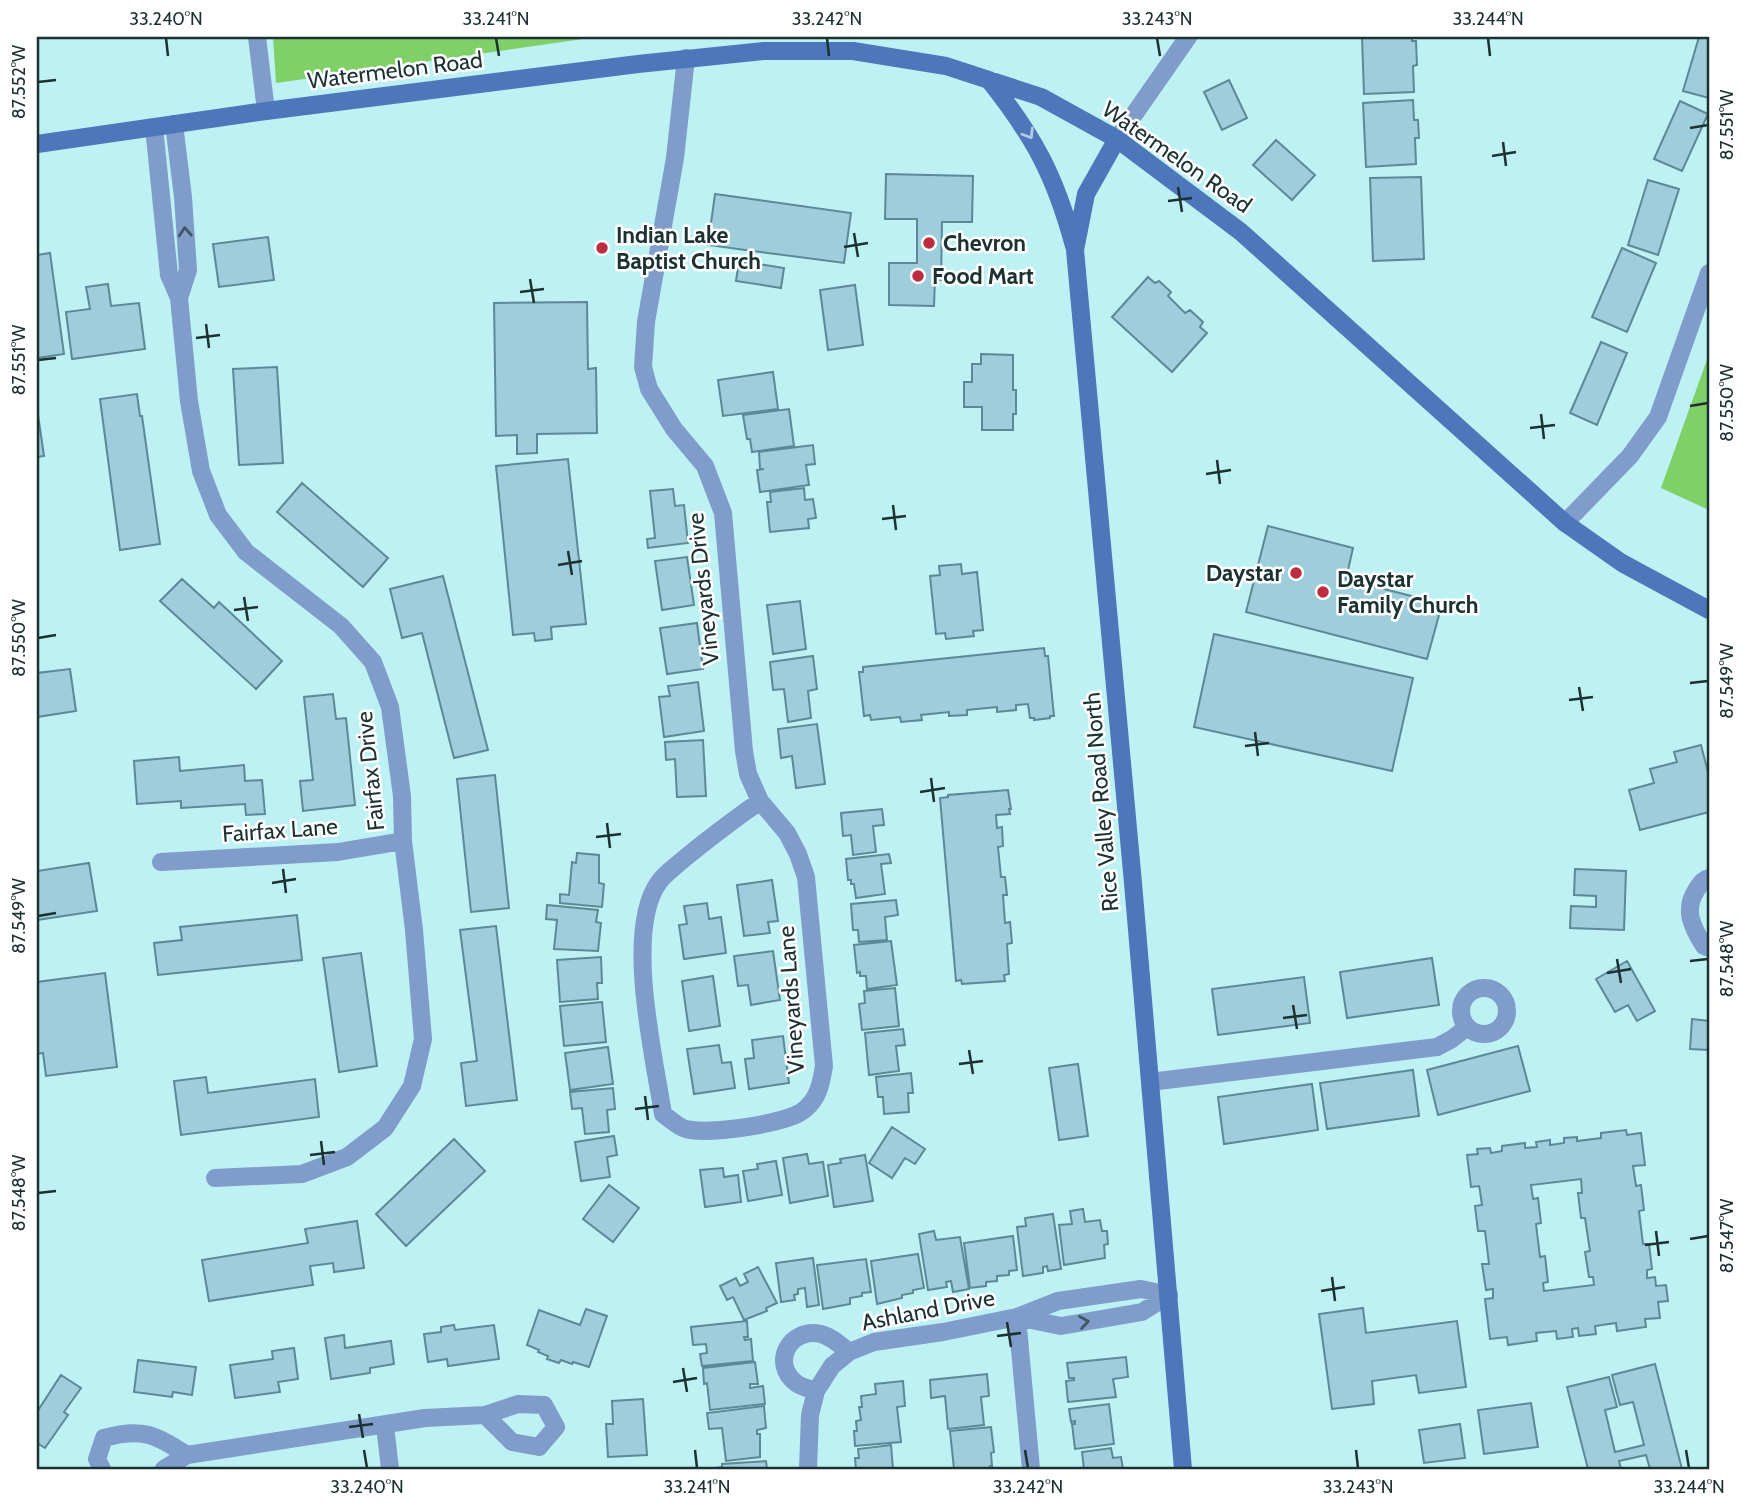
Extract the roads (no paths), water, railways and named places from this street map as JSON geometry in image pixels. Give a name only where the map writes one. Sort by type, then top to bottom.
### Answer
[{"type":"main road","name":"Watermelon Road","points":[[37,144],[266,111],[686,58],[764,51],[853,51],[946,66],[1041,97],[1117,139],[1241,232],[1565,523],[1622,563],[1709,610]]},
{"type":"main road","points":[[989,80],[1033,139],[1052,176],[1062,200],[1075,250]]},
{"type":"main road","name":"Rice Valley Road North","points":[[1117,139],[1086,194],[1075,250],[1183,1469]]},
{"type":"street","points":[[257,37],[266,111]]},
{"type":"street","points":[[1117,139],[1188,37]]},
{"type":"street","name":"Vineyards Drive","points":[[686,58],[675,158],[646,322],[643,367],[649,389],[674,429],[705,466],[723,513],[744,751],[748,774],[760,801]]},
{"type":"street","name":"Fairfax Drive","points":[[174,124],[188,270],[179,298],[189,401],[201,471],[218,515],[246,552],[341,626],[373,662],[390,707],[402,796],[403,841],[423,1039],[412,1086],[385,1128],[347,1157],[302,1174],[215,1178]]},
{"type":"street","points":[[153,127],[169,275],[179,298]]},
{"type":"street","points":[[1565,523],[1630,456],[1658,417],[1709,273]]},
{"type":"street","name":"Vineyards Lane","points":[[760,801],[787,832],[799,854],[806,877],[824,1066],[819,1092],[803,1111],[755,1126],[709,1132],[684,1129],[663,1114],[648,1018],[642,947],[648,900],[660,880],[760,801]]},
{"type":"street","name":"Fairfax Lane","points":[[161,862],[338,852],[403,841]]},
{"type":"street","points":[[1709,878],[1703,880],[1690,900],[1691,924],[1703,946],[1709,948]]},
{"type":"street","points":[[1150,1082],[1437,1047],[1467,1027]]},
{"type":"street","name":"Ashland Drive","points":[[808,1469],[810,1415],[816,1391],[832,1366],[849,1352],[874,1342],[1017,1317],[1058,1301],[1141,1289],[1169,1295]]},
{"type":"street","name":"Ashland Drive","points":[[1017,1317],[1061,1326],[1142,1312],[1169,1295]]},
{"type":"street","points":[[1017,1317],[1031,1469]]},
{"type":"street","name":"Ashland Drive","points":[[816,1391],[796,1384],[788,1374],[784,1363],[785,1351],[791,1340],[800,1335],[823,1334],[834,1339],[849,1352]]},
{"type":"street","points":[[164,1469],[187,1455],[294,1437],[385,1426],[425,1418],[485,1415]]},
{"type":"street","points":[[385,1426],[390,1469]]},
{"type":"street","points":[[102,1469],[97,1459],[104,1438],[128,1431],[158,1437],[187,1455]]},
{"type":"place","name":"Chevron","points":[[929,243]]},
{"type":"place","name":"Indian Lake Baptist Church","points":[[602,248]]},
{"type":"place","name":"Food Mart","points":[[918,276]]},
{"type":"place","name":"Daystar","points":[[1296,573]]},
{"type":"place","name":"Daystar Family Church","points":[[1323,592]]}]
